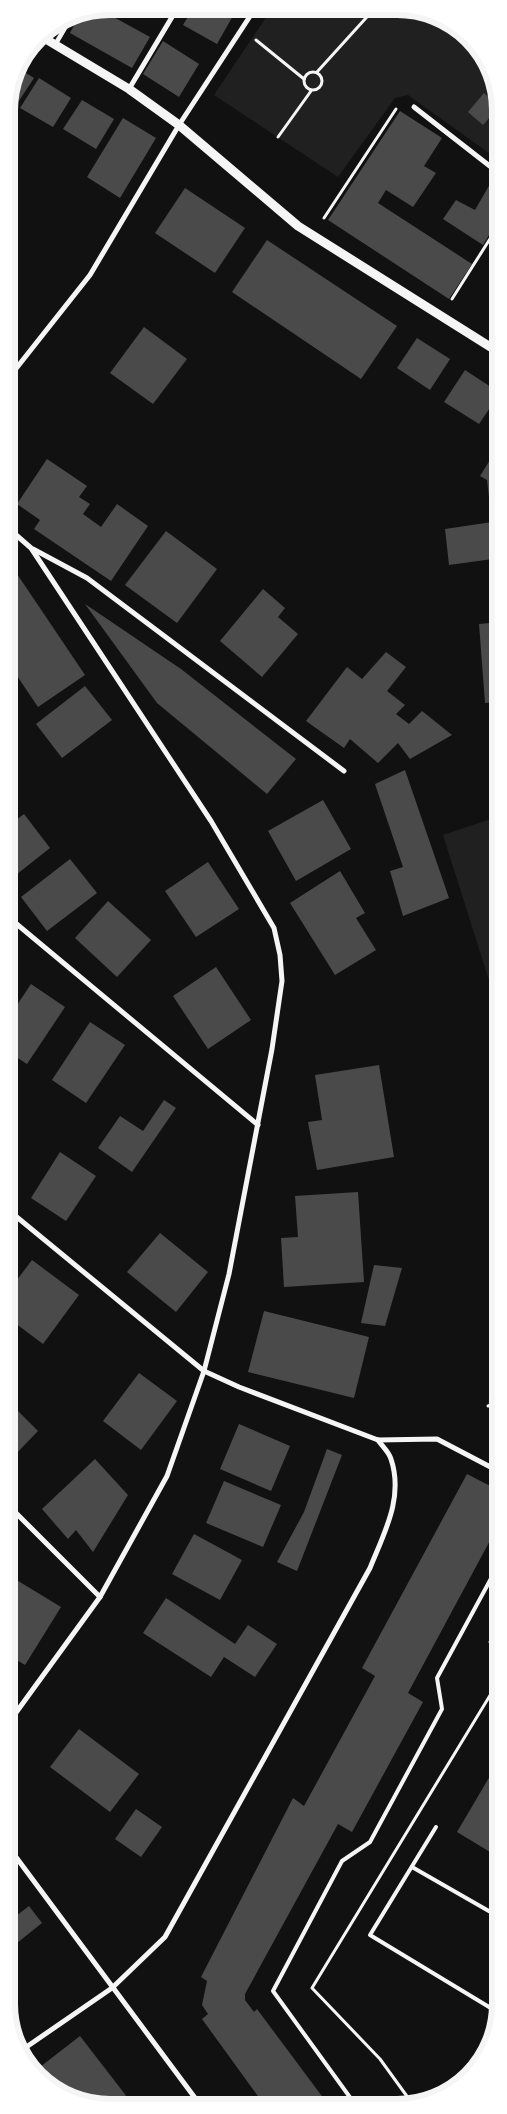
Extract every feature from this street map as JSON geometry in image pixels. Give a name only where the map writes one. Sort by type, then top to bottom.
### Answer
[{"type":"street","points":[[130,89],[173,15]]},
{"type":"street","points":[[15,370],[90,275],[179,125],[251,15]]},
{"type":"street","points":[[54,45],[65,27]]},
{"type":"street","points":[[46,40],[130,89],[179,125],[298,226],[492,349]]},
{"type":"street","points":[[414,107],[492,168]]},
{"type":"street","points":[[15,534],[31,548],[87,578],[344,771]]},
{"type":"street","points":[[15,1714],[100,1597],[167,1476],[204,1371],[229,1274],[258,1125],[282,981],[280,955],[274,928],[211,821],[31,548]]},
{"type":"street","points":[[15,923],[258,1125]]},
{"type":"street","points":[[15,1216],[204,1371],[239,1387],[378,1440],[437,1439],[492,1468]]},
{"type":"street","points":[[26,2047],[112,1988],[165,1937],[370,1568],[394,1509],[396,1485],[391,1458],[378,1440]]},
{"type":"street","points":[[15,1512],[100,1597]]},
{"type":"street","points":[[15,1856],[196,2099]]},
{"type":"lane","points":[[351,2099],[273,1991],[342,1861],[370,1842],[442,1709],[437,1678],[492,1577]]},
{"type":"lane","points":[[436,1827],[370,1935],[492,2009]]},
{"type":"lane","points":[[412,1866],[492,1913]]},
{"type":"path","points":[[304,79],[308,74],[317,72],[368,15]]},
{"type":"path","points":[[253,38],[304,79],[306,87],[311,91]]},
{"type":"path","points":[[278,138],[311,91],[320,88],[323,83],[322,77],[317,72]]},
{"type":"path","points":[[312,235],[397,107],[414,107]]},
{"type":"path","points":[[442,316],[492,236]]},
{"type":"path","points":[[488,1406],[492,1405]]},
{"type":"shaded area","points":[[268,15],[403,15],[415,17],[433,22],[455,35],[468,47],[479,63],[485,74],[491,98],[492,155],[408,95],[395,98],[338,177],[214,95]]},
{"type":"shaded area","points":[[492,819],[492,990],[443,835]]},
{"type":"shaded area","points":[[492,1366],[492,1415],[488,1406]]},
{"type":"building","points":[[110,15],[150,37],[132,68],[70,33],[76,21]]},
{"type":"building","points":[[189,15],[233,15],[217,44],[183,25]]},
{"type":"building","points":[[163,41],[199,64],[179,97],[143,74]]},
{"type":"building","points":[[23,71],[34,78],[15,107],[18,86]]},
{"type":"building","points":[[39,78],[71,98],[53,127],[20,108]]},
{"type":"building","points":[[484,93],[491,100],[492,115],[483,125],[468,112]]},
{"type":"building","points":[[82,100],[114,119],[96,149],[63,129]]},
{"type":"building","points":[[400,111],[442,138],[424,166],[436,173],[413,207],[386,190],[378,203],[472,264],[449,299],[328,220]]},
{"type":"building","points":[[123,118],[156,138],[120,198],[87,177]]},
{"type":"building","points":[[490,184],[492,185],[492,230],[483,245],[443,219],[456,200],[475,210]]},
{"type":"building","points":[[185,188],[245,228],[215,273],[155,233]]},
{"type":"building","points":[[267,240],[397,326],[361,379],[232,292]]},
{"type":"building","points":[[144,327],[187,359],[153,404],[110,373]]},
{"type":"building","points":[[417,338],[450,359],[430,390],[397,368]]},
{"type":"building","points":[[465,370],[492,388],[492,405],[479,424],[444,402]]},
{"type":"building","points":[[492,457],[492,522],[487,480],[480,476]]},
{"type":"building","points":[[47,459],[87,486],[79,497],[90,504],[83,514],[101,527],[117,504],[148,526],[111,581],[34,529],[40,520],[17,504]]},
{"type":"building","points":[[492,522],[492,559],[449,565],[445,529]]},
{"type":"building","points":[[166,531],[217,569],[177,623],[125,585]]},
{"type":"building","points":[[15,571],[85,675],[38,707],[15,673]]},
{"type":"building","points":[[263,589],[285,608],[278,617],[298,634],[262,677],[220,641]]},
{"type":"building","points":[[85,604],[181,669],[296,759],[267,794],[157,703]]},
{"type":"building","points":[[492,623],[492,703],[485,703],[479,624]]},
{"type":"building","points":[[386,652],[406,667],[387,691],[405,705],[396,714],[409,724],[422,711],[452,735],[410,759],[398,743],[378,763],[350,739],[344,748],[306,721],[347,667],[362,679]]},
{"type":"building","points":[[85,686],[112,720],[62,758],[36,724]]},
{"type":"building","points":[[405,770],[449,898],[403,916],[390,871],[403,867],[375,784]]},
{"type":"building","points":[[323,800],[351,849],[296,881],[268,831]]},
{"type":"building","points":[[24,814],[50,848],[15,876],[15,821]]},
{"type":"building","points":[[70,859],[97,893],[47,931],[21,897]]},
{"type":"building","points":[[208,862],[239,909],[196,937],[165,891]]},
{"type":"building","points":[[340,871],[365,913],[356,918],[376,950],[335,975],[290,903]]},
{"type":"building","points":[[108,901],[151,940],[117,977],[75,938]]},
{"type":"building","points":[[216,967],[251,1020],[208,1049],[173,996]]},
{"type":"building","points":[[31,984],[65,1007],[27,1064],[15,1056],[15,1008]]},
{"type":"building","points":[[90,1022],[125,1045],[86,1103],[52,1080]]},
{"type":"building","points":[[379,1065],[394,1157],[317,1170],[308,1122],[322,1120],[315,1075]]},
{"type":"building","points":[[164,1100],[176,1108],[132,1172],[98,1148],[120,1116],[143,1131]]},
{"type":"building","points":[[60,1152],[96,1176],[66,1221],[31,1198]]},
{"type":"building","points":[[358,1192],[364,1282],[284,1287],[281,1238],[298,1237],[295,1196]]},
{"type":"building","points":[[160,1233],[208,1272],[176,1312],[127,1272]]},
{"type":"building","points":[[32,1260],[79,1295],[43,1344],[15,1323],[15,1282]]},
{"type":"building","points":[[374,1265],[402,1268],[385,1326],[361,1323]]},
{"type":"building","points":[[264,1311],[369,1337],[354,1398],[248,1372]]},
{"type":"building","points":[[139,1373],[177,1401],[141,1450],[103,1421]]},
{"type":"building","points":[[15,1408],[38,1431],[15,1455]]},
{"type":"building","points":[[239,1424],[290,1446],[271,1491],[220,1469]]},
{"type":"building","points":[[327,1449],[342,1455],[297,1571],[277,1562],[304,1512]]},
{"type":"building","points":[[95,1459],[128,1495],[93,1552],[76,1530],[68,1539],[42,1509]]},
{"type":"building","points":[[467,1474],[492,1487],[492,1537],[408,1693],[423,1702],[352,1832],[338,1824],[245,1994],[245,2000],[254,2012],[257,2009],[324,2099],[260,2099],[202,2019],[208,2014],[202,2005],[207,1981],[201,1977],[293,1798],[304,1806],[375,1676],[362,1668]]},
{"type":"building","points":[[224,1481],[281,1505],[263,1547],[206,1523]]},
{"type":"building","points":[[194,1534],[242,1560],[220,1600],[172,1574]]},
{"type":"building","points":[[15,1579],[61,1607],[25,1665],[15,1659]]},
{"type":"building","points":[[166,1598],[235,1644],[248,1625],[277,1644],[255,1677],[224,1657],[211,1677],[143,1633]]},
{"type":"building","points":[[79,1729],[139,1774],[110,1812],[50,1767]]},
{"type":"building","points":[[492,1773],[492,1853],[457,1832]]},
{"type":"building","points":[[136,1809],[162,1827],[141,1857],[115,1839]]},
{"type":"building","points":[[29,1906],[42,1923],[15,1945],[15,1917]]},
{"type":"building","points":[[80,2036],[128,2099],[104,2099],[80,2094],[57,2083],[40,2067]]}]
